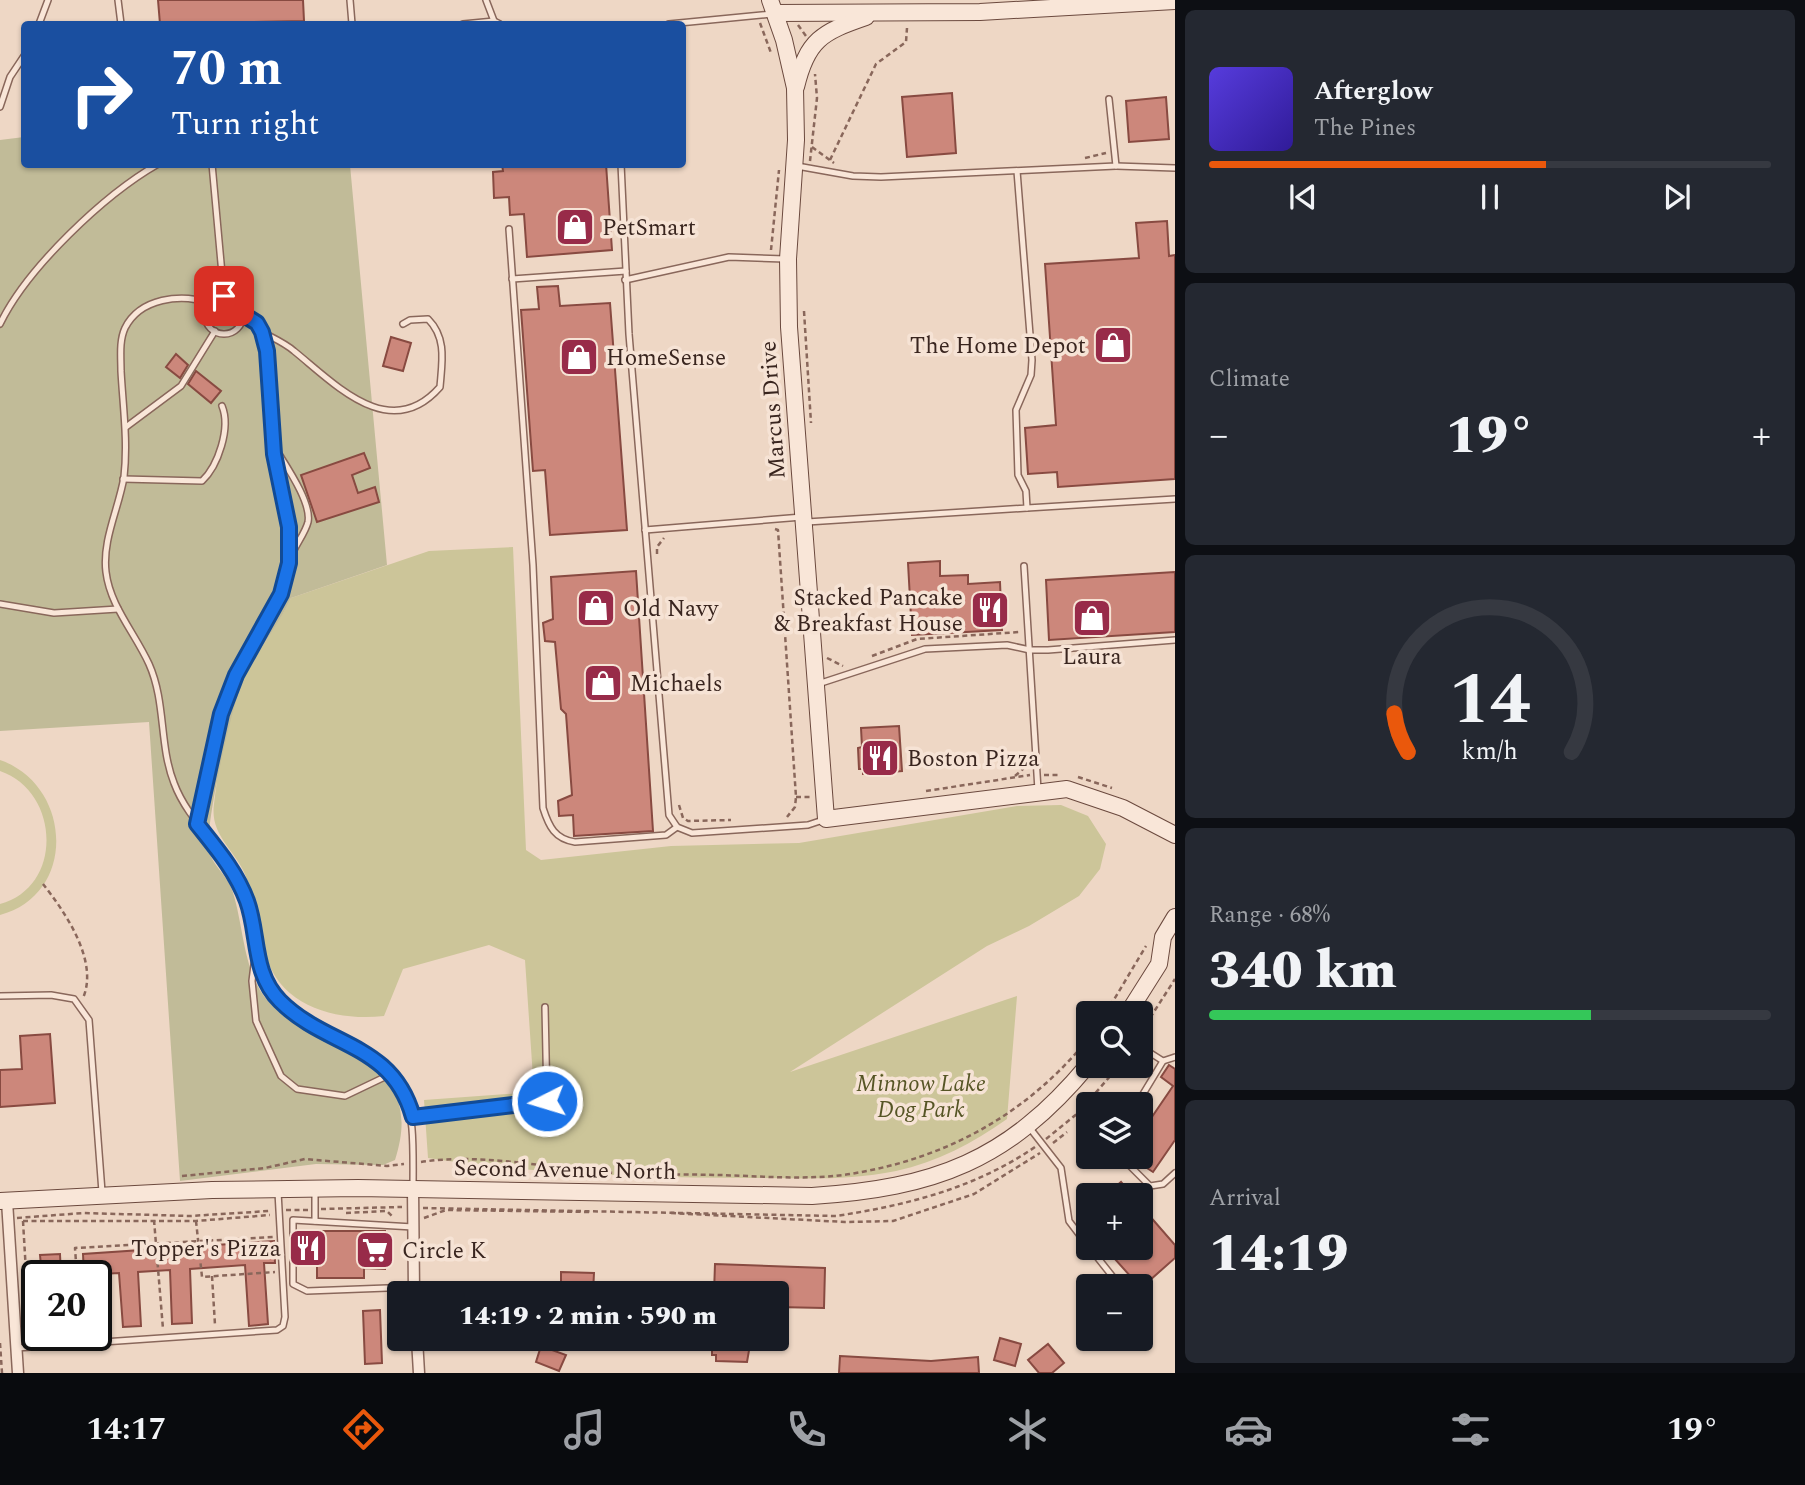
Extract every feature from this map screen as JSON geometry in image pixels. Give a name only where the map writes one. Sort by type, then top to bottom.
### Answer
[{"type":"street","points":[[795,88],[804,59],[814,42],[825,32],[896,6],[1008,11],[1175,1]]},
{"type":"street","points":[[772,6],[794,13],[878,12]]},
{"type":"street","name":"Marcus Drive","points":[[772,6],[795,88],[794,164],[788,259],[789,327],[802,520],[821,684],[826,819]]},
{"type":"street","points":[[826,819],[1038,790],[1067,789],[1092,795],[1175,835]]},
{"type":"street","points":[[1136,1001],[1159,964],[1163,937],[1175,917]]},
{"type":"street","points":[[1159,964],[1175,954]]},
{"type":"street","name":"Second Avenue North","points":[[10,1201],[315,1188],[812,1196],[852,1194],[885,1189],[947,1172],[1029,1127],[1076,1078]]},
{"type":"street","points":[[413,1189],[414,1281]]},
{"type":"street","points":[[10,1201],[18,1373]]},
{"type":"street","points":[[418,1351],[419,1373]]},
{"type":"lane","points":[[40,21],[48,0]]},
{"type":"lane","points":[[118,0],[121,21]]},
{"type":"lane","points":[[350,0],[352,21]]},
{"type":"lane","points":[[486,0],[496,21]]},
{"type":"lane","points":[[686,23],[757,18],[772,6]]},
{"type":"lane","points":[[0,107],[10,77],[21,60]]},
{"type":"lane","points":[[1110,99],[1116,166]]},
{"type":"lane","points":[[794,164],[853,176],[881,177],[1116,166],[1175,168]]},
{"type":"lane","points":[[0,324],[24,282],[108,201],[153,168]]},
{"type":"lane","points":[[212,168],[224,296]]},
{"type":"lane","points":[[621,168],[625,280],[669,815],[677,827],[692,833],[808,825],[826,819]]},
{"type":"lane","points":[[1017,171],[1032,360],[1031,374],[1016,410],[1018,475],[1026,491],[1027,508]]},
{"type":"lane","points":[[509,229],[533,565],[543,808],[549,826],[564,840],[575,842],[666,835],[677,827]]},
{"type":"lane","points":[[625,280],[718,259],[788,259]]},
{"type":"lane","points":[[512,279],[626,271]]},
{"type":"lane","points":[[289,563],[289,527],[273,446],[268,359],[262,332],[257,323],[244,315],[238,301],[224,296],[209,303],[193,297],[153,303],[136,314],[125,328],[120,347],[126,427],[123,479],[106,565],[118,609],[158,687],[174,783],[197,824],[238,879],[248,903],[256,954],[266,982],[279,1001],[309,1023],[376,1059],[391,1074],[407,1097],[413,1117],[413,1189]]},
{"type":"lane","points":[[209,303],[205,317],[215,331],[225,335],[240,326],[244,315]]},
{"type":"lane","points":[[262,332],[293,349],[335,387],[360,404],[393,409],[419,406],[440,387],[441,337],[437,328],[428,319],[410,320],[403,324]]},
{"type":"lane","points":[[126,427],[181,386],[215,331]]},
{"type":"lane","points":[[123,479],[202,481],[215,464],[225,426],[222,406]]},
{"type":"lane","points":[[197,824],[221,714],[236,675],[281,594],[289,563],[308,515],[299,488],[273,446]]},
{"type":"lane","points":[[645,530],[1175,499]]},
{"type":"lane","points":[[1024,566],[1038,790]]},
{"type":"lane","points":[[0,604],[54,613],[118,609]]},
{"type":"lane","points":[[821,684],[925,649],[1007,645],[1030,650],[1175,640]]},
{"type":"lane","points":[[256,954],[252,981],[256,1021],[281,1076],[297,1089],[345,1096],[391,1074]]},
{"type":"lane","points":[[0,996],[51,995],[74,999],[89,1020],[102,1195]]},
{"type":"lane","points":[[413,1117],[547,1101],[545,1007]]},
{"type":"lane","points":[[1153,1055],[1163,1061]]},
{"type":"lane","points":[[1144,1092],[1163,1061],[1175,1057]]},
{"type":"lane","points":[[1029,1127],[1061,1168],[1069,1221],[1076,1230]]},
{"type":"lane","points":[[1133,1169],[1150,1186],[1163,1184],[1175,1173]]},
{"type":"lane","points":[[315,1188],[315,1221]]},
{"type":"lane","points":[[112,1341],[277,1330],[283,1326],[278,1189]]},
{"type":"lane","points":[[387,1290],[307,1291],[293,1284],[292,1220],[413,1222]]},
{"type":"lane","points":[[1099,1260],[1110,1274]]},
{"type":"lane","points":[[16,1348],[21,1348]]},
{"type":"path","points":[[794,13],[799,31],[814,42]]},
{"type":"path","points":[[757,18],[774,61]]},
{"type":"path","points":[[830,160],[876,64],[906,42],[907,28]]},
{"type":"path","points":[[771,257],[794,164],[812,147],[817,98],[814,63]]},
{"type":"path","points":[[812,147],[842,165]]},
{"type":"path","points":[[1073,159],[1115,152]]},
{"type":"path","points":[[804,311],[812,429]]},
{"type":"path","points":[[772,528],[778,530],[796,797],[795,807],[785,818]]},
{"type":"path","points":[[657,554],[659,542],[670,535]]},
{"type":"path","points":[[821,684],[827,658]]},
{"type":"path","points":[[1015,776],[1023,769],[1026,754]]},
{"type":"path","points":[[679,805],[682,818],[688,821],[733,820]]},
{"type":"path","points":[[43,884],[60,906],[81,949],[88,987],[80,1004]]},
{"type":"path","points":[[1113,1001],[1147,944]]},
{"type":"path","points":[[1153,1013],[1175,979]]},
{"type":"path","points":[[170,1178],[265,1168],[305,1159],[387,1166],[432,1160],[520,1163],[603,1172],[779,1177],[853,1174],[930,1156],[1004,1117],[1040,1092],[1076,1052]]},
{"type":"path","points":[[10,1201],[23,1221],[25,1260]]},
{"type":"path","points":[[23,1221],[196,1221],[279,1214],[387,1211],[392,1217],[413,1222],[427,1218]]},
{"type":"path","points":[[154,1220],[164,1338]]},
{"type":"path","points":[[196,1221],[202,1277],[282,1271]]},
{"type":"path","points":[[76,1260],[75,1248],[280,1236]]},
{"type":"path","points":[[212,1276],[216,1334]]},
{"type":"path","points":[[0,1343],[2,1373]]},
{"type":"green space","name":"Minnow Lake Dog Park","points":[[513,547],[526,850],[541,860],[671,846],[799,843],[1017,806],[1061,805],[1088,816],[1106,844],[1100,869],[1079,896],[1029,926],[987,946],[790,1072],[1017,996],[1007,1119],[968,1144],[940,1157],[896,1171],[842,1178],[631,1176],[508,1168],[428,1158],[424,1100],[534,1092],[525,960],[489,945],[403,969],[384,1016],[333,1014],[301,1001],[276,978],[268,962],[248,881],[215,823],[216,788],[224,738],[238,690],[291,598],[429,551]]},
{"type":"green space","points":[[0,760],[24,773],[41,792],[52,814],[56,839],[53,863],[43,885],[25,903],[0,915],[0,904],[21,894],[35,879],[44,860],[46,839],[43,817],[34,798],[20,782],[0,771]]},
{"type":"shaded area","points":[[21,137],[21,168],[350,168],[387,565],[291,598],[250,666],[240,689],[215,792],[209,851],[231,887],[253,977],[269,1002],[291,1021],[365,1063],[384,1078],[397,1099],[402,1125],[395,1160],[383,1165],[316,1164],[180,1181],[149,722],[0,731],[0,140]]},
{"type":"building","points":[[158,0],[303,0],[304,21],[160,21]]},
{"type":"building","points":[[952,93],[956,153],[907,157],[902,97]]},
{"type":"building","points":[[1166,97],[1169,139],[1129,142],[1126,101]]},
{"type":"building","points":[[503,168],[606,168],[612,250],[527,257],[524,214],[510,215],[509,197],[494,198],[493,172],[503,171]]},
{"type":"building","name":"The Home Depot","points":[[1167,221],[1169,256],[1175,255],[1175,479],[1058,487],[1057,472],[1028,474],[1025,428],[1056,425],[1045,264],[1139,258],[1136,223]]},
{"type":"building","points":[[558,286],[560,306],[610,303],[627,530],[550,535],[545,470],[533,471],[521,310],[539,309],[537,287]]},
{"type":"building","points":[[391,337],[411,343],[403,371],[383,366]]},
{"type":"building","points":[[176,354],[188,365],[180,378],[166,367]]},
{"type":"building","points":[[196,371],[221,391],[211,403],[188,384]]},
{"type":"building","points":[[364,453],[370,468],[352,475],[358,493],[375,487],[379,502],[317,522],[301,475]]},
{"type":"building","points":[[940,561],[940,576],[968,575],[968,584],[1000,582],[1002,630],[912,635],[908,563]]},
{"type":"building","points":[[636,571],[653,831],[574,836],[573,815],[559,816],[558,801],[572,795],[566,714],[561,709],[555,642],[545,641],[543,623],[553,619],[551,577]]},
{"type":"building","points":[[1175,572],[1175,632],[1049,640],[1046,580]]},
{"type":"building","name":"Boston Pizza","points":[[899,726],[902,771],[863,774],[863,769],[859,769],[858,748],[862,747],[861,728]]},
{"type":"building","points":[[50,1034],[55,1103],[0,1107],[0,1070],[22,1069],[20,1036]]},
{"type":"building","points":[[1169,1065],[1175,1069],[1175,1140],[1153,1172],[1148,1169],[1153,1169],[1153,1115],[1173,1086],[1161,1077]]},
{"type":"building","points":[[1153,1220],[1175,1245],[1175,1258],[1153,1277],[1153,1274],[1128,1274],[1116,1260],[1153,1260]]},
{"type":"building","points":[[298,1231],[385,1231],[385,1269],[364,1268],[364,1278],[317,1278],[317,1266],[298,1266]]},
{"type":"building","points":[[274,1241],[275,1263],[264,1263],[268,1324],[249,1326],[245,1265],[190,1269],[192,1323],[172,1324],[170,1270],[138,1272],[141,1326],[123,1327],[119,1273],[112,1273],[112,1260],[83,1260],[83,1254]]},
{"type":"building","points":[[60,1254],[60,1260],[40,1260],[40,1255]]},
{"type":"building","points":[[715,1264],[825,1268],[824,1308],[789,1307],[789,1281],[714,1281]]},
{"type":"building","points":[[561,1272],[594,1273],[594,1281],[561,1281]]},
{"type":"building","points":[[380,1310],[382,1363],[365,1364],[363,1311]]},
{"type":"building","points":[[1000,1338],[1021,1344],[1015,1366],[994,1360]]},
{"type":"building","points":[[1048,1344],[1064,1363],[1052,1373],[1039,1373],[1028,1360]]},
{"type":"building","points":[[539,1351],[555,1351],[566,1355],[559,1371],[536,1362]]},
{"type":"building","points":[[712,1351],[749,1351],[747,1362],[716,1361],[716,1355],[712,1355]]},
{"type":"building","points":[[840,1356],[931,1361],[978,1357],[979,1373],[839,1373]]},
{"type":"place","name":"PetSmart","points":[[575,227]]},
{"type":"place","name":"The Home Depot","points":[[1113,345]]},
{"type":"place","name":"HomeSense","points":[[579,357]]},
{"type":"place","name":"Old Navy","points":[[596,608]]},
{"type":"place","name":"Stacked Pancake & Breakfast House","points":[[990,610]]},
{"type":"place","name":"Laura","points":[[1092,618]]},
{"type":"place","name":"Michaels","points":[[603,683]]},
{"type":"place","name":"Boston Pizza","points":[[880,758]]},
{"type":"place","name":"Topper's Pizza","points":[[308,1248]]},
{"type":"place","name":"Circle K","points":[[375,1250]]},
{"type":"route","points":[[224,296],[238,301],[244,315],[257,323],[262,332],[267,351],[274,454],[290,544],[289,563],[281,594],[253,649],[236,675],[221,714],[214,736],[197,824],[238,879],[248,903],[256,954],[266,982],[279,1001],[309,1023],[376,1059],[391,1074],[407,1097],[413,1117],[547,1101]]}]
